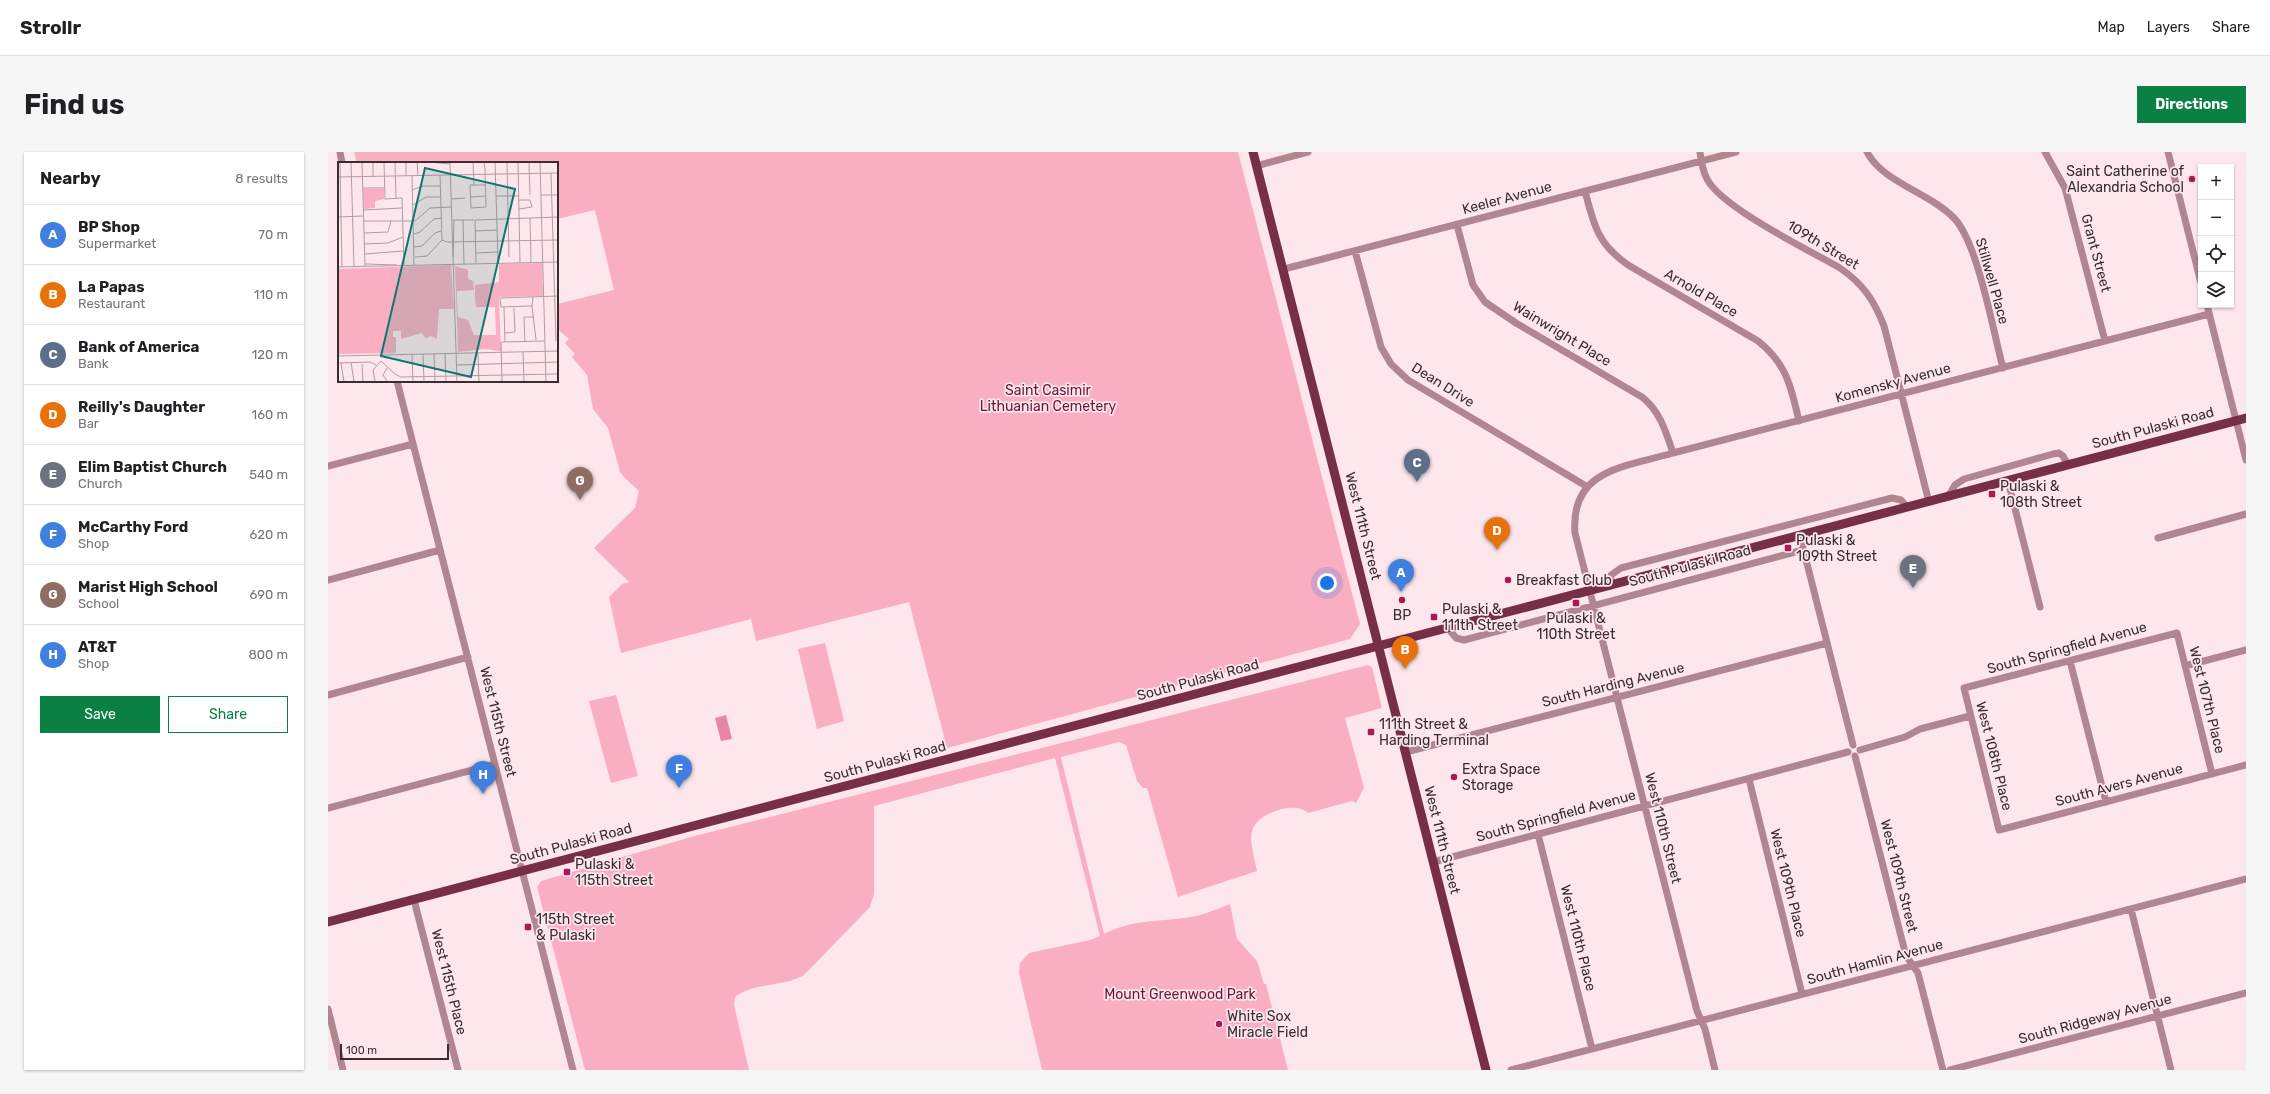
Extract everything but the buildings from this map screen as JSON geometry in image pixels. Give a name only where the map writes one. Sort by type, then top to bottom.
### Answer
[{"type":"main road","name":"West 111th Street","points":[[1253,152],[1284,269],[1486,1070]]},
{"type":"main road","name":"South Pulaski Road","points":[[328,922],[2246,418]]},
{"type":"street","points":[[340,152],[342,162]]},
{"type":"street","points":[[1256,166],[1308,152]]},
{"type":"street","name":"109th Street","points":[[1700,152],[1706,178],[1714,189],[1742,212],[1855,278],[1868,292],[1877,308],[1884,326],[1929,502]]},
{"type":"street","name":"Keeler Avenue","points":[[1284,269],[1736,152]]},
{"type":"street","name":"Stillwell Place","points":[[1867,152],[1883,171],[1935,202],[1954,218],[1961,227],[1972,250],[2003,368]]},
{"type":"street","name":"Grant Street","points":[[2045,152],[2065,188],[2105,341]]},
{"type":"street","points":[[2168,152],[2198,272]]},
{"type":"street","name":"Arnold Place","points":[[1584,192],[1595,229],[1612,254],[1758,341],[1772,352],[1782,366],[1790,384],[1799,421]]},
{"type":"street","name":"Wainwright Place","points":[[1457,225],[1473,285],[1485,302],[1642,397],[1648,402],[1662,422],[1673,453]]},
{"type":"street","name":"Dean Drive","points":[[1355,251],[1378,338],[1390,364],[1408,380],[1586,486]]},
{"type":"street","points":[[2207,308],[2246,460]]},
{"type":"street","name":"Komensky Avenue","points":[[1586,486],[1601,475],[1673,453],[2209,314]]},
{"type":"street","name":"West 115th Street","points":[[397,382],[573,1070]]},
{"type":"street","points":[[328,466],[413,444]]},
{"type":"street","points":[[1948,497],[1955,485],[1964,479],[2053,454],[2059,453],[2064,456],[2068,465]]},
{"type":"street","points":[[2008,481],[2040,607]]},
{"type":"street","name":"West 110th Street","points":[[1586,486],[1579,499],[1574,517],[1575,533],[1696,1011],[1705,1029],[1715,1070]]},
{"type":"street","name":"South Pulaski Road","points":[[1610,586],[1611,575],[1614,571],[1628,566],[1892,498],[1901,500],[1907,508]]},
{"type":"street","points":[[2158,538],[2246,514]]},
{"type":"street","points":[[1800,536],[1853,745]]},
{"type":"street","points":[[328,580],[440,550]]},
{"type":"street","name":"South Pulaski Road","points":[[1448,628],[1456,638],[1464,640],[1803,550]]},
{"type":"street","name":"South Springfield Avenue","points":[[1964,688],[2177,633]]},
{"type":"street","name":"West 107th Place","points":[[2177,633],[2212,774]]},
{"type":"street","name":"South Harding Avenue","points":[[1406,752],[1827,643]]},
{"type":"street","points":[[2185,666],[2246,650]]},
{"type":"street","points":[[328,695],[468,657]]},
{"type":"street","points":[[2070,661],[2106,802]]},
{"type":"street","name":"West 108th Place","points":[[1964,688],[1999,830]]},
{"type":"street","points":[[1853,745],[1848,748],[1852,754],[1860,750],[1905,737],[1920,729],[1970,716]]},
{"type":"street","points":[[1853,745],[1858,746],[1860,750]]},
{"type":"street","name":"South Springfield Avenue","points":[[1433,862],[1749,779],[1852,754]]},
{"type":"street","name":"West 109th Street","points":[[1852,754],[1906,956],[1918,973],[1942,1070]]},
{"type":"street","points":[[328,808],[495,764]]},
{"type":"street","name":"South Avers Avenue","points":[[1999,830],[2246,766]]},
{"type":"street","name":"West 109th Place","points":[[1749,779],[1802,994]]},
{"type":"street","name":"West 110th Place","points":[[1538,834],[1592,1049]]},
{"type":"street","name":"South Hamlin Avenue","points":[[1510,1070],[2246,879]]},
{"type":"street","name":"West 115th Place","points":[[414,900],[458,1070]]},
{"type":"street","points":[[2131,908],[2172,1070]]},
{"type":"street","name":"South Ridgeway Avenue","points":[[1950,1070],[2246,993]]},
{"type":"street","points":[[328,1009],[343,1070]]},
{"type":"green space","name":"Saint Casimir Lithuanian Cemetery","points":[[354,152],[1238,152],[1360,624],[1350,639],[947,748],[909,602],[756,641],[751,619],[621,653],[609,597],[622,584],[629,582],[594,548],[635,508],[639,491],[620,472],[608,428],[593,409],[587,375],[572,357],[575,354],[565,343],[569,339],[558,330],[558,304],[614,290],[595,210],[558,219],[558,162],[357,162]]},
{"type":"green space","points":[[825,643],[844,721],[817,729],[798,649]]},
{"type":"green space","name":"Mount Greenwood Park","points":[[1368,665],[1372,667],[1382,708],[1345,718],[1364,788],[1356,803],[1352,801],[1308,813],[1302,809],[1286,808],[1268,814],[1255,825],[1251,835],[1257,871],[1178,897],[1147,788],[1143,788],[1137,781],[1126,745],[1119,742],[1061,757],[1104,934],[1114,929],[1142,922],[1195,916],[1230,904],[1237,939],[1257,961],[1264,984],[1266,984],[1288,1070],[1042,1070],[1019,973],[1020,963],[1029,953],[1090,940],[1100,936],[1055,758],[874,806],[874,894],[870,907],[804,975],[796,979],[751,989],[735,997],[734,1005],[749,1070],[585,1070],[537,887],[541,881],[691,837]]},
{"type":"green space","points":[[616,695],[638,776],[611,783],[589,701]]},
{"type":"shaded area","points":[[726,715],[732,739],[721,741],[715,718]]},
{"type":"place","name":"Saint Catherine of Alexandria School","points":[[2192,179]]},
{"type":"place","name":"Bank of America","points":[[1417,482]]},
{"type":"place","name":"Pulaski & 108th Street","points":[[1992,494]]},
{"type":"place","name":"Marist High School","points":[[580,500]]},
{"type":"place","name":"Pulaski & 109th Street","points":[[1788,548]]},
{"type":"place","name":"Reilly's Daughter","points":[[1497,550]]},
{"type":"place","name":"Breakfast Club","points":[[1508,580]]},
{"type":"place","name":"Elim Baptist Church","points":[[1913,588]]},
{"type":"place","name":"BP Shop","points":[[1401,592]]},
{"type":"place","name":"BP","points":[[1402,600]]},
{"type":"place","name":"Pulaski & 110th Street","points":[[1576,603]]},
{"type":"place","name":"Pulaski & 111th Street","points":[[1434,617]]},
{"type":"place","name":"La Papas","points":[[1405,669]]},
{"type":"place","name":"111th Street & Harding Terminal","points":[[1371,732]]},
{"type":"place","name":"Extra Space Storage","points":[[1454,777]]},
{"type":"place","name":"McCarthy Ford","points":[[679,788]]},
{"type":"place","name":"AT&T","points":[[483,794]]},
{"type":"place","name":"Pulaski & 115th Street","points":[[567,872]]},
{"type":"place","name":"115th Street & Pulaski","points":[[528,927]]},
{"type":"place","name":"White Sox Miracle Field","points":[[1219,1024]]}]
